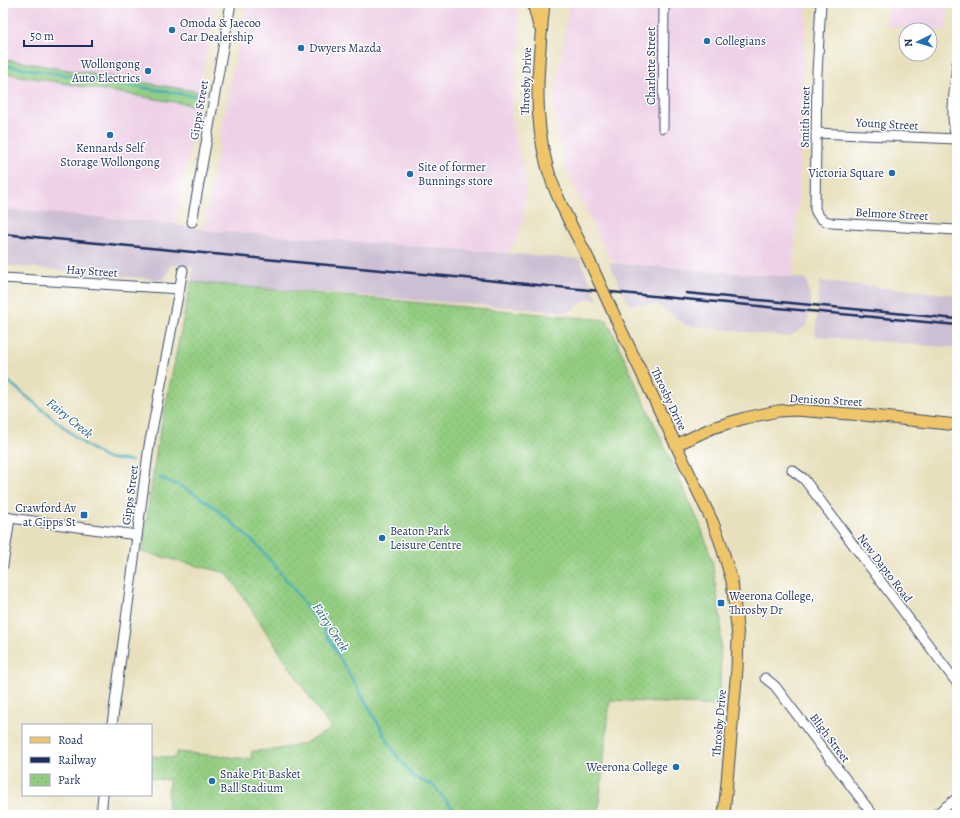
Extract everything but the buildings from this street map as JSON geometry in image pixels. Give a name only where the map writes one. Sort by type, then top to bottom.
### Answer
[{"type":"main road","points":[[533,3],[541,34]]},
{"type":"main road","name":"Throsby Drive","points":[[544,3],[537,85],[538,118],[546,166],[554,187],[676,444],[720,541],[735,600],[738,637],[737,669],[724,815]]},
{"type":"main road","name":"Denison Street","points":[[676,444],[712,428],[745,418],[778,411],[795,410],[863,415],[957,425]]},
{"type":"street","name":"Gipps Street","points":[[192,222],[231,3]]},
{"type":"street","name":"Charlotte Street","points":[[663,128],[664,3]]},
{"type":"street","name":"Smith Street","points":[[821,3],[817,73],[816,209],[821,219],[832,223]]},
{"type":"street","points":[[957,64],[953,114],[957,140]]},
{"type":"street","name":"Young Street","points":[[816,133],[957,140]]},
{"type":"street","name":"Belmore Street","points":[[832,223],[955,229]]},
{"type":"street","name":"Gipps Street","points":[[112,724],[149,446],[183,270]]},
{"type":"street","name":"Hay Street","points":[[3,278],[180,289]]},
{"type":"street","name":"New Dapto Road","points":[[792,470],[804,479],[957,683]]},
{"type":"street","points":[[3,565],[6,517],[137,535]]},
{"type":"street","name":"Bligh Street","points":[[765,678],[775,686],[873,815]]},
{"type":"street","points":[[101,815],[103,796]]},
{"type":"street","points":[[935,815],[957,798]]},
{"type":"shaded area","points":[[3,3],[216,3],[175,224],[3,209]]},
{"type":"shaded area","points":[[385,3],[513,3],[516,7],[519,14],[521,40],[511,119],[526,183],[523,223],[516,241],[506,254],[203,230],[245,7],[307,10]]},
{"type":"shaded area","points":[[569,3],[807,3],[800,122],[800,175],[792,277],[623,264],[610,260],[564,164],[553,108]]},
{"type":"shaded area","points":[[888,3],[948,3],[946,30],[938,29],[938,22],[898,22],[898,27],[886,26]]},
{"type":"shaded area","points":[[3,209],[175,224],[203,230],[580,259],[598,300],[588,299],[568,312],[191,282],[193,267],[171,265],[164,280],[3,265]]},
{"type":"shaded area","points":[[609,263],[807,279],[811,299],[810,314],[806,326],[788,337],[686,325],[658,305],[629,304]]},
{"type":"shaded area","points":[[820,281],[957,295],[957,348],[815,336]]},
{"type":"green space","points":[[3,59],[200,92],[197,106],[3,73]]},
{"type":"green space","points":[[191,282],[607,320],[701,527],[712,560],[721,622],[720,706],[610,700],[598,815],[353,815],[321,813],[320,815],[167,815],[169,780],[152,778],[152,756],[175,758],[176,752],[251,759],[252,751],[274,750],[303,744],[331,729],[227,573],[142,552],[157,447]]},
{"type":"waterway","points":[[3,65],[195,96]]},
{"type":"waterway","name":"Fairy Creek","points":[[3,377],[83,443],[105,458],[132,461]]},
{"type":"waterway","name":"Fairy Creek","points":[[159,477],[187,489],[213,506],[259,547],[293,588],[322,627],[395,753],[413,777],[434,786],[458,815]]},
{"type":"railway","points":[[3,234],[957,325]]},
{"type":"railway","points":[[686,293],[957,319]]},
{"type":"place","name":"Omoda & Jaecoo Car Dealership","points":[[172,30]]},
{"type":"place","name":"Collegians","points":[[707,41]]},
{"type":"place","name":"Dwyers Mazda","points":[[301,48]]},
{"type":"place","name":"Wollongong Auto Electrics","points":[[148,71]]},
{"type":"place","name":"Kennards Self Storage Wollongong","points":[[110,135]]},
{"type":"place","name":"Victoria Square","points":[[892,173]]},
{"type":"place","name":"Site of former Bunnings store","points":[[410,174]]},
{"type":"place","name":"Crawford Av at Gipps St","points":[[84,515]]},
{"type":"place","name":"Beaton Park Leisure Centre","points":[[382,538]]},
{"type":"place","name":"Weerona College, Throsby Dr","points":[[721,603]]},
{"type":"place","name":"Weerona College","points":[[676,767]]},
{"type":"place","name":"Snake Pit Basket Ball Stadium","points":[[212,781]]}]
